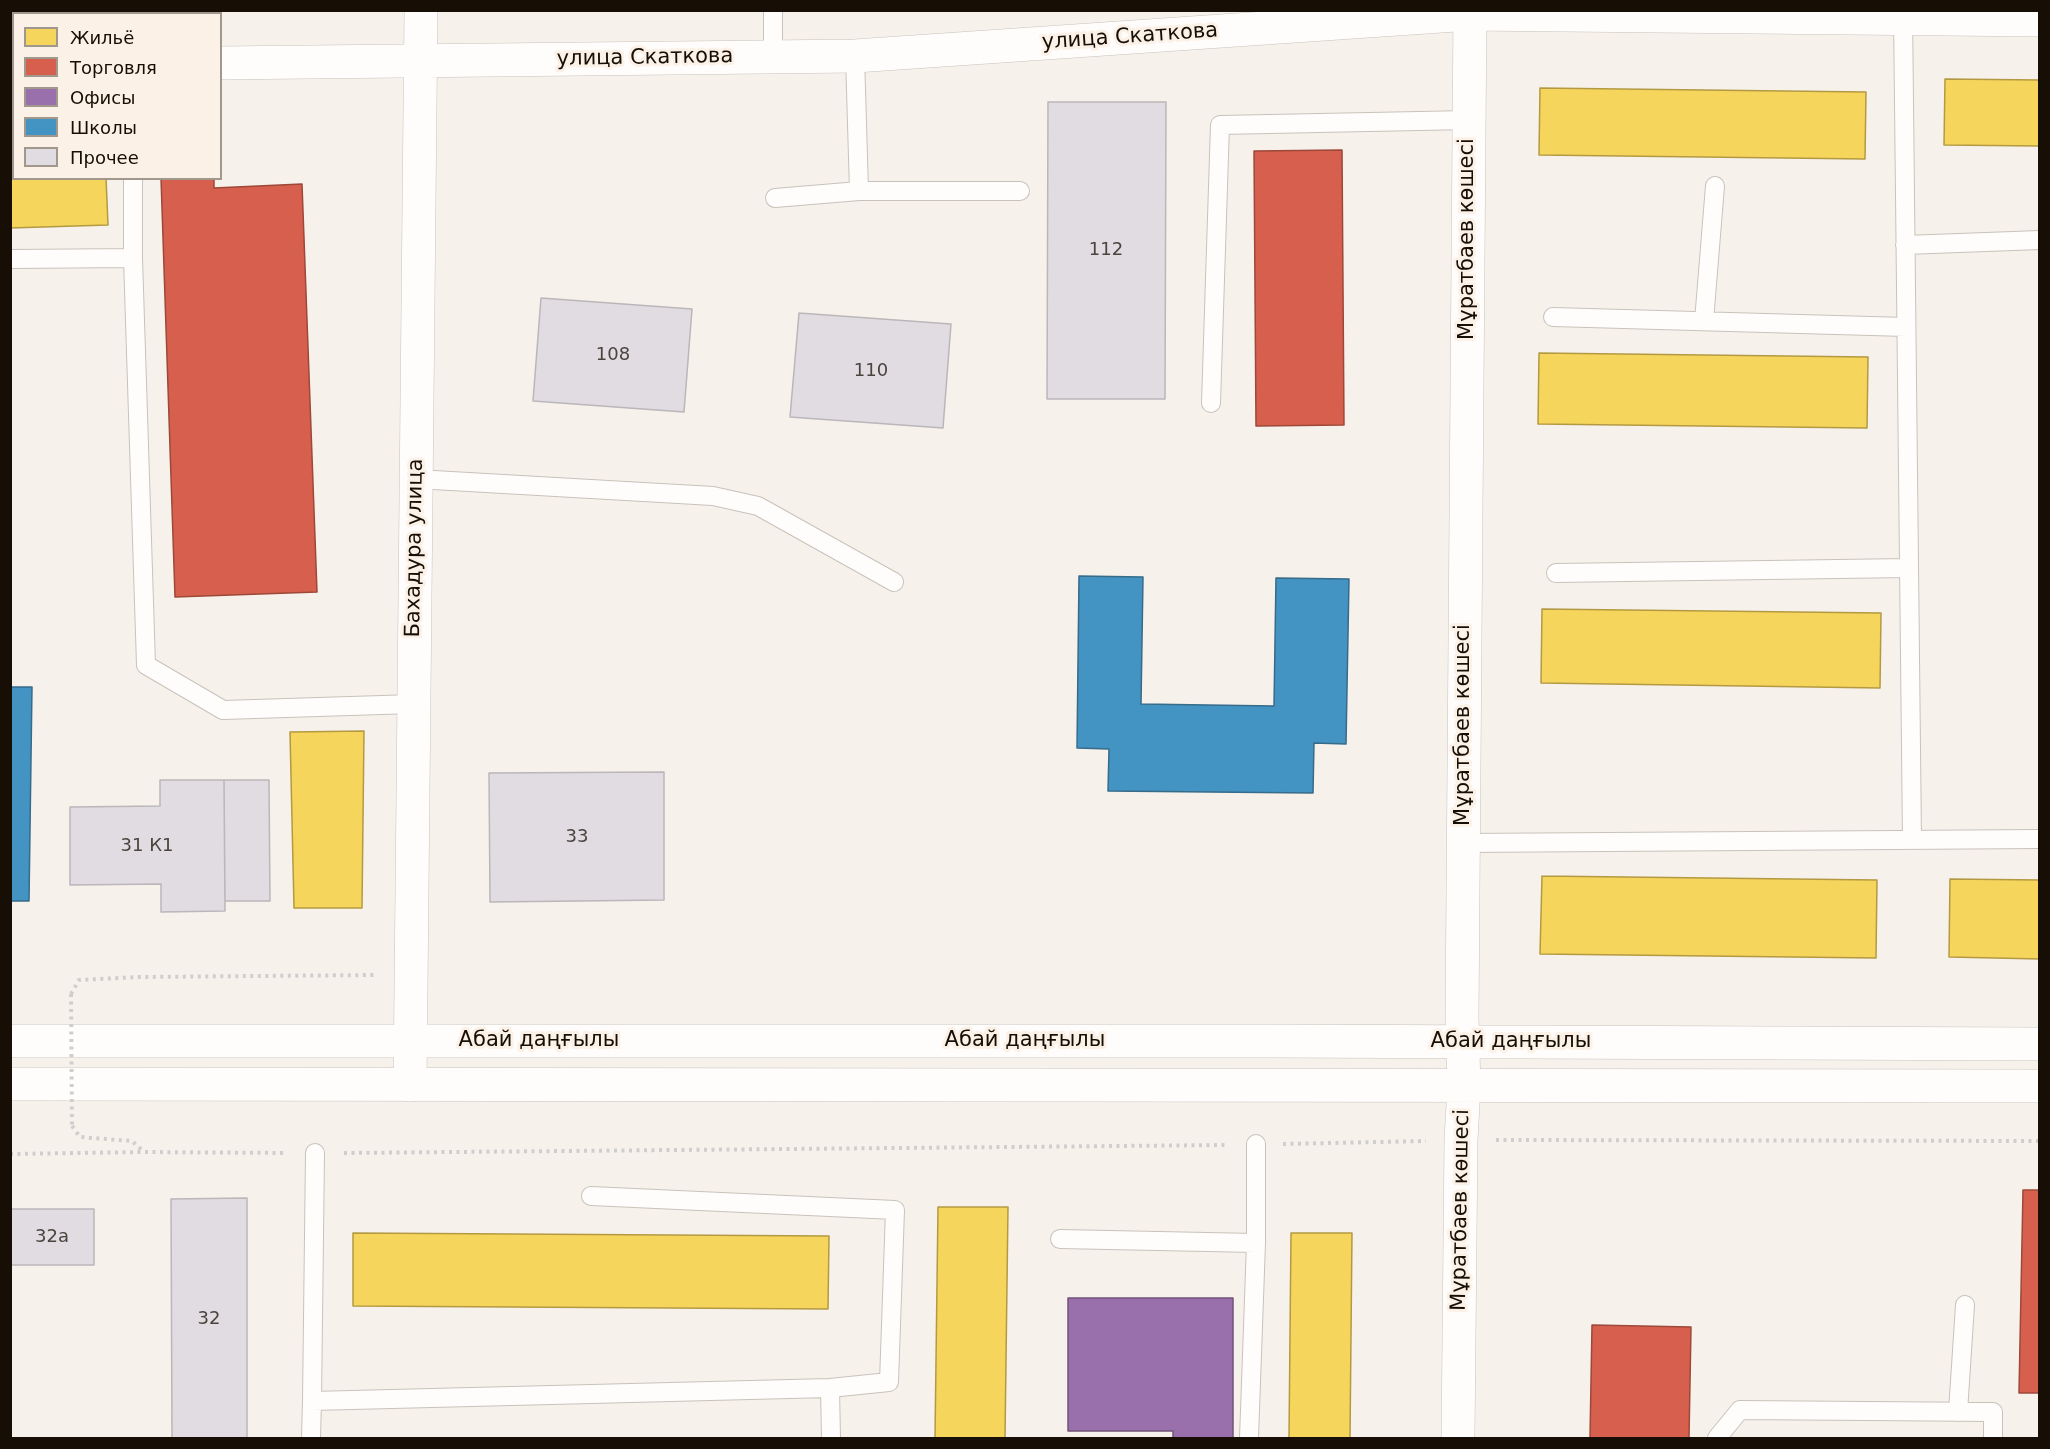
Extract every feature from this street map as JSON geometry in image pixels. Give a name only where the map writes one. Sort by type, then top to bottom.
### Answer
[{"type":"street","name":"Бахадура улица","points":[[410,1085],[421,10]]},
{"type":"street","name":"улица Скаткова","points":[[222,63],[855,56],[1470,12],[1902,14],[2040,20]]},
{"type":"street","name":"Мұратбаев көшесі","points":[[1458,1438],[1461,1140],[1464,1087],[1462,1042],[1463,843],[1470,12]]},
{"type":"street","name":"Абай даңғылы","points":[[10,1041],[2040,1044]]},
{"type":"street","name":"Абай даңғылы","points":[[10,1084],[2040,1086]]},
{"type":"lane","points":[[773,56],[774,10]]},
{"type":"lane","points":[[1902,14],[1912,840]]},
{"type":"lane","points":[[855,56],[859,191]]},
{"type":"lane","points":[[1211,403],[1220,125],[1469,120]]},
{"type":"lane","points":[[133,180],[133,258],[146,665],[223,710],[414,704]]},
{"type":"lane","points":[[1704,321],[1715,186]]},
{"type":"lane","points":[[775,198],[859,191],[1020,191]]},
{"type":"lane","points":[[1905,245],[2040,240]]},
{"type":"lane","points":[[10,260],[133,258]]},
{"type":"lane","points":[[1552,317],[1906,327]]},
{"type":"lane","points":[[416,479],[713,496],[758,506],[894,582]]},
{"type":"lane","points":[[1556,573],[1908,568]]},
{"type":"lane","points":[[1463,843],[2040,839]]},
{"type":"lane","points":[[1249,1438],[1256,1243],[1256,1144]]},
{"type":"lane","points":[[311,1438],[315,1153]]},
{"type":"lane","points":[[312,1401],[830,1388],[889,1382],[895,1210],[591,1196]]},
{"type":"lane","points":[[1060,1239],[1256,1243]]},
{"type":"lane","points":[[1958,1412],[1965,1305]]},
{"type":"lane","points":[[830,1388],[831,1438]]},
{"type":"lane","points":[[1717,1438],[1740,1410],[1993,1412],[1992,1438]]},
{"type":"path","points":[[144,1152],[132,1141],[80,1137],[72,1126],[71,994],[79,980],[410,974]]},
{"type":"path","points":[[10,1154],[1256,1144],[1461,1140],[2040,1141]]},
{"type":"building: Жильё","points":[[1945,79],[2040,80],[2040,146],[1944,145]]},
{"type":"building: Жильё","points":[[1540,88],[1866,92],[1865,159],[1539,155]]},
{"type":"building: Жильё","points":[[10,160],[12,160],[12,180],[106,180],[108,225],[10,228]]},
{"type":"building: Жильё","points":[[1539,353],[1868,357],[1867,428],[1538,424]]},
{"type":"building: Жильё","points":[[1542,609],[1881,613],[1880,688],[1541,683]]},
{"type":"building: Жильё","points":[[364,731],[362,908],[294,908],[290,732]]},
{"type":"building: Жильё","points":[[1542,876],[1877,880],[1876,958],[1540,954]]},
{"type":"building: Жильё","points":[[1950,879],[2040,880],[2040,959],[1949,957]]},
{"type":"building: Жильё","points":[[938,1207],[1008,1207],[1005,1438],[935,1438]]},
{"type":"building: Жильё","points":[[353,1233],[829,1236],[828,1309],[353,1306]]},
{"type":"building: Жильё","points":[[1291,1233],[1352,1233],[1350,1438],[1289,1438]]},
{"type":"building: Торговля","points":[[1342,150],[1344,425],[1256,426],[1254,151]]},
{"type":"building: Торговля","points":[[161,180],[214,180],[214,188],[302,184],[317,592],[175,597]]},
{"type":"building: Торговля","points":[[2023,1190],[2040,1190],[2040,1393],[2019,1393]]},
{"type":"building: Торговля","points":[[1592,1325],[1691,1327],[1689,1438],[1590,1438]]},
{"type":"building: Офисы","points":[[1068,1298],[1233,1298],[1233,1438],[1173,1438],[1173,1431],[1068,1431]]},
{"type":"building: Школы","points":[[1079,576],[1143,577],[1141,704],[1274,706],[1276,578],[1349,579],[1346,744],[1314,743],[1313,793],[1108,791],[1109,749],[1077,748]]},
{"type":"building: Школы","points":[[10,687],[32,687],[29,901],[10,901]]},
{"type":"building: Прочее","points":[[1048,102],[1166,102],[1165,399],[1047,399]]},
{"type":"building: Прочее","points":[[541,298],[692,309],[684,412],[533,401]]},
{"type":"building: Прочее","points":[[799,313],[951,324],[943,428],[790,417]]},
{"type":"building: Прочее","points":[[664,772],[664,900],[490,902],[489,773]]},
{"type":"building: Прочее","points":[[160,780],[224,780],[225,911],[161,912],[161,884],[70,885],[70,807],[160,806]]},
{"type":"building: Прочее","points":[[224,780],[269,780],[270,901],[225,901]]},
{"type":"building: Прочее","points":[[247,1198],[247,1438],[172,1438],[171,1199]]},
{"type":"building: Прочее","points":[[10,1209],[94,1209],[94,1265],[10,1265]]}]
